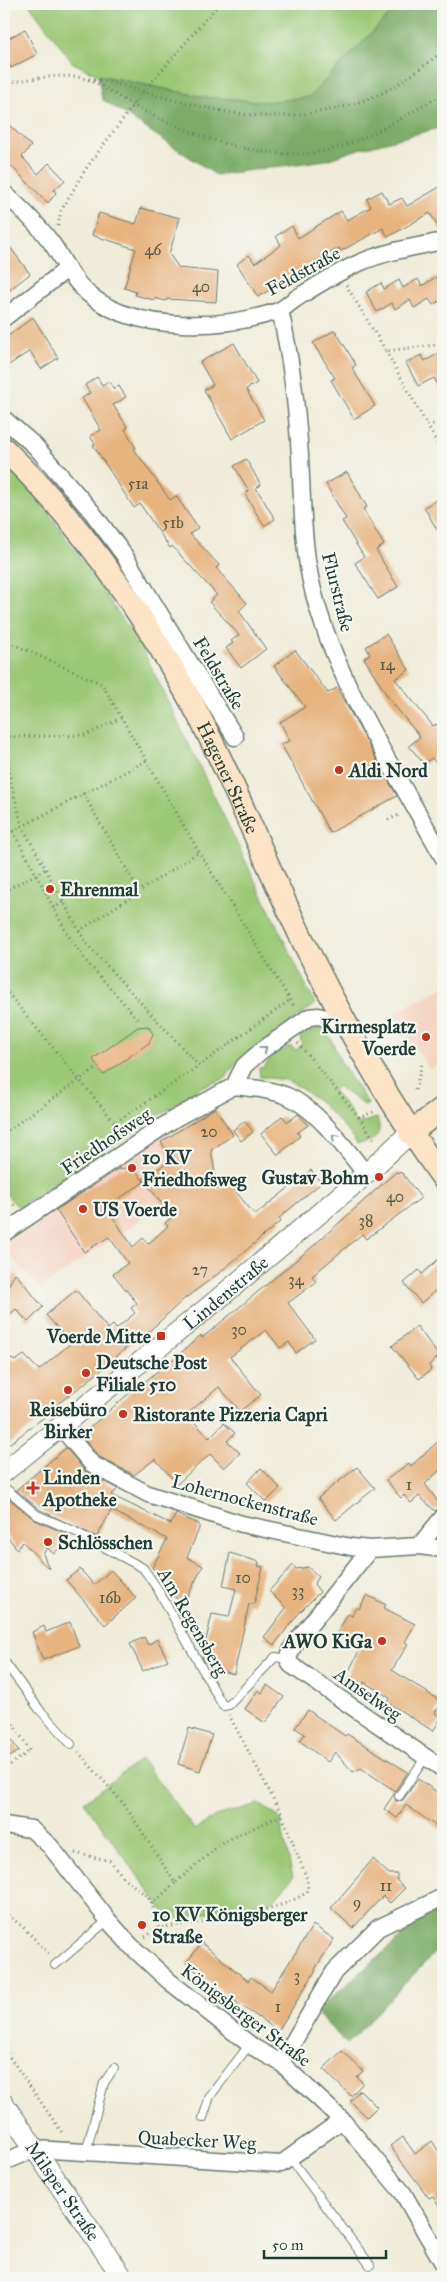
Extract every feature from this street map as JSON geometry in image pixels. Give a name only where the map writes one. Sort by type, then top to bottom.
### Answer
[{"type":"main road","name":"Hagener Straße","points":[[4,449],[34,477],[102,559],[147,625],[193,704],[309,952],[346,1023],[410,1133],[443,1178]]},
{"type":"main road","name":"Lindenstraße","points":[[410,1133],[443,1108]]},
{"type":"street","name":"Feldstraße","points":[[4,193],[36,223],[53,246],[66,269],[91,296],[118,312],[136,318],[192,324],[211,324],[280,310],[338,272],[388,252],[443,241]]},
{"type":"street","points":[[4,318],[66,269]]},
{"type":"street","name":"Flurstraße","points":[[280,310],[288,348],[297,412],[308,567],[318,606],[328,638],[361,710],[443,857]]},
{"type":"street","name":"Feldstraße","points":[[4,419],[35,446],[92,512],[119,548],[234,737]]},
{"type":"street","points":[[346,1023],[318,1016],[309,1017],[261,1051],[244,1066],[234,1086],[262,1089],[287,1096],[294,1100],[307,1109],[343,1145],[366,1174]]},
{"type":"street","name":"Friedhofsweg","points":[[4,1233],[174,1118],[234,1086]]},
{"type":"street","name":"Lindenstraße","points":[[4,1472],[211,1305],[386,1157],[410,1133]]},
{"type":"street","name":"Lohernockenstraße","points":[[61,1427],[92,1464],[148,1494],[242,1524],[351,1547],[370,1549],[419,1546],[443,1549]]},
{"type":"street","points":[[419,1546],[443,1517]]},
{"type":"street","points":[[288,1659],[293,1646],[370,1549]]},
{"type":"street","name":"Amselweg","points":[[288,1659],[291,1665],[443,1770]]},
{"type":"street","name":"Königsberger Straße","points":[[4,1825],[31,1829],[50,1846],[108,1920],[131,1946],[169,1981],[250,2044],[281,2063],[342,2120],[402,2193],[443,2263]]},
{"type":"street","points":[[281,2063],[334,1972],[378,1928],[443,1897]]},
{"type":"street","name":"Milsper Straße","points":[[4,2104],[123,2278]]},
{"type":"street","name":"Quabecker Weg","points":[[36,2149],[282,2164],[342,2120]]},
{"type":"street","points":[[4,2162],[36,2149]]},
{"type":"lane","name":"Am Regensberg","points":[[4,1487],[38,1515],[74,1531],[142,1568],[157,1588],[223,1706],[229,1705],[275,1657],[288,1659]]},
{"type":"lane","points":[[4,1661],[39,1709],[71,1744]]},
{"type":"lane","points":[[399,1796],[425,1758]]},
{"type":"lane","points":[[56,1964],[108,1920]]},
{"type":"lane","points":[[203,2118],[210,2096],[250,2044]]},
{"type":"lane","points":[[78,2152],[104,2083],[114,2068]]},
{"type":"lane","points":[[290,2158],[370,2265]]},
{"type":"path","points":[[53,246],[61,211],[69,195],[143,92],[219,4]]},
{"type":"path","points":[[4,84],[49,77],[102,80],[143,92],[229,112],[267,116],[319,112],[371,98],[406,78],[443,51]]},
{"type":"path","points":[[86,79],[144,111],[193,132],[228,143],[286,154],[325,151],[356,140],[443,94]]},
{"type":"path","points":[[338,272],[386,350],[443,453]]},
{"type":"path","points":[[386,350],[443,344]]},
{"type":"path","points":[[427,425],[443,423]]},
{"type":"path","points":[[4,640],[102,684],[199,852],[302,1022]]},
{"type":"path","points":[[121,718],[86,736],[6,737],[10,779],[22,826],[86,943],[199,1066]]},
{"type":"path","points":[[4,836],[146,761]]},
{"type":"path","points":[[84,793],[139,891]]},
{"type":"path","points":[[13,831],[68,936],[86,961],[138,1019]]},
{"type":"path","points":[[80,931],[199,852]]},
{"type":"path","points":[[4,891],[46,869]]},
{"type":"path","points":[[53,908],[64,902]]},
{"type":"path","points":[[4,974],[6,991],[115,1123],[199,1066],[290,1000]]},
{"type":"path","points":[[288,1031],[359,1117],[386,1157]]},
{"type":"path","points":[[415,1090],[422,1064]]},
{"type":"path","points":[[4,1133],[98,1067]]},
{"type":"path","points":[[359,1117],[377,1111]]},
{"type":"path","points":[[4,1202],[13,1204]]},
{"type":"path","points":[[131,1946],[159,1928],[275,1908],[300,1898],[308,1891],[308,1879],[282,1815],[223,1706]]},
{"type":"path","points":[[4,1713],[6,1713],[30,1751],[4,1769]]},
{"type":"path","points":[[71,1744],[124,1804],[175,1884]]},
{"type":"path","points":[[152,1904],[223,1842],[282,1815]]},
{"type":"path","points":[[50,1846],[110,1861],[125,1879],[148,1897],[159,1928]]},
{"type":"path","points":[[4,1912],[23,1927],[56,1964]]},
{"type":"path","points":[[4,2049],[63,2134],[78,2152]]},
{"type":"shaded area","name":"Kirmesplatz Voerde","points":[[443,987],[443,1060],[430,1070],[393,1014]]},
{"type":"shaded area","points":[[180,1122],[211,1164],[121,1234],[73,1265],[41,1289],[4,1249],[4,1236]]},
{"type":"green space","points":[[29,4],[400,4],[309,97],[268,102],[204,97],[98,75],[73,63]]},
{"type":"green space","points":[[400,4],[443,4],[443,127],[359,149],[326,160],[216,175],[102,99],[98,75],[204,97],[268,102],[309,97]]},
{"type":"green space","points":[[4,463],[28,483],[140,644],[315,1004],[236,1063],[225,1079],[203,1086],[19,1208],[4,1192]]},
{"type":"green space","points":[[312,1028],[323,1028],[328,1033],[341,1062],[368,1104],[366,1106],[337,1086],[333,1091],[349,1109],[356,1124],[377,1118],[379,1130],[372,1140],[357,1144],[348,1131],[321,1103],[296,1085],[286,1080],[260,1077],[259,1068],[264,1067],[273,1055],[290,1046],[296,1050],[302,1044],[300,1037]]},
{"type":"green space","points":[[141,1759],[195,1830],[215,1816],[259,1804],[279,1817],[293,1877],[273,1901],[170,1920],[84,1802]]},
{"type":"green space","points":[[443,1902],[443,1944],[347,2044],[315,2012]]},
{"type":"building","points":[[25,29],[37,54],[11,68],[4,54],[4,41]]},
{"type":"building","points":[[4,120],[31,146],[22,157],[38,174],[49,163],[65,180],[54,190],[56,193],[48,203],[11,166],[4,173]]},
{"type":"building","points":[[443,185],[443,231],[441,231],[430,213],[388,237],[383,228],[341,251],[339,248],[258,297],[237,264],[249,255],[255,263],[281,245],[276,236],[292,226],[298,238],[341,211],[347,220],[371,207],[367,199],[382,191],[389,204],[402,198],[407,206]]},
{"type":"building","points":[[141,208],[180,218],[169,254],[179,268],[218,272],[216,302],[167,299],[166,301],[154,298],[154,300],[135,295],[136,292],[124,288],[136,249],[92,235],[99,213],[136,224]]},
{"type":"building","points":[[4,239],[30,274],[4,294]]},
{"type":"building","points":[[436,277],[443,288],[443,299],[433,305],[429,299],[414,308],[410,300],[395,309],[392,303],[377,312],[366,292],[381,283],[384,289],[399,280],[403,288],[418,279],[422,286]]},
{"type":"building","points":[[33,317],[58,358],[41,369],[30,351],[4,368],[4,339]]},
{"type":"building","points":[[335,330],[356,365],[352,368],[375,406],[354,419],[331,380],[335,378],[313,343]]},
{"type":"building","points":[[234,343],[257,383],[246,389],[264,420],[232,439],[204,390],[213,385],[200,362]]},
{"type":"building","points":[[439,353],[443,361],[443,394],[434,378],[418,386],[406,363],[421,355],[425,361]]},
{"type":"building","points":[[97,377],[102,385],[109,381],[114,389],[119,386],[126,397],[113,405],[128,428],[125,429],[136,448],[134,449],[170,500],[176,496],[198,528],[190,534],[219,565],[216,568],[247,603],[239,611],[266,649],[241,668],[226,648],[239,635],[209,602],[217,595],[172,546],[170,548],[140,504],[134,508],[93,445],[95,444],[90,436],[101,430],[82,398],[90,393],[85,385]]},
{"type":"building","points":[[246,459],[261,485],[256,488],[275,519],[264,526],[245,494],[249,491],[234,466]]},
{"type":"building","points":[[347,472],[367,507],[363,509],[384,545],[376,550],[398,587],[378,599],[355,563],[364,557],[342,521],[346,519],[326,484]]},
{"type":"building","points":[[443,497],[443,540],[424,507]]},
{"type":"building","points":[[386,634],[409,670],[395,679],[433,726],[436,724],[443,733],[443,772],[432,758],[424,764],[409,746],[420,737],[390,700],[364,658],[370,654],[366,647]]},
{"type":"building","name":"Aldi Nord","points":[[295,650],[328,693],[337,688],[397,796],[330,833],[281,744],[290,741],[280,722],[305,707],[274,666]]},
{"type":"building","points":[[148,1026],[153,1034],[149,1043],[103,1075],[93,1059],[138,1027]]},
{"type":"building","points":[[215,1108],[233,1135],[211,1150],[218,1190],[228,1182],[255,1215],[311,1170],[321,1183],[279,1218],[281,1221],[219,1273],[183,1300],[145,1335],[143,1333],[98,1373],[55,1406],[56,1408],[4,1448],[4,1353],[15,1361],[24,1355],[39,1370],[71,1343],[46,1315],[76,1290],[108,1329],[113,1325],[116,1329],[135,1313],[131,1308],[137,1303],[113,1274],[128,1263],[109,1237],[84,1252],[56,1210],[120,1168],[121,1170],[132,1164],[144,1182],[106,1207],[133,1247],[143,1238],[148,1244],[168,1226],[165,1223],[172,1217],[143,1179],[172,1159],[161,1142]]},
{"type":"building","points":[[298,1114],[308,1125],[297,1133],[300,1136],[278,1155],[261,1134],[282,1116],[288,1122]]},
{"type":"building","points":[[245,1121],[253,1132],[241,1141],[233,1130]]},
{"type":"building","points":[[396,1172],[402,1173],[421,1198],[366,1239],[362,1234],[312,1276],[316,1282],[288,1303],[315,1339],[296,1353],[289,1342],[280,1348],[266,1330],[230,1357],[261,1395],[240,1411],[219,1387],[187,1414],[209,1438],[224,1423],[235,1433],[227,1441],[240,1453],[224,1468],[210,1454],[177,1484],[155,1459],[134,1475],[98,1456],[81,1435],[134,1389],[173,1360],[201,1335],[202,1338],[312,1247]]},
{"type":"building","points":[[443,1255],[443,1284],[421,1303],[404,1283],[419,1270],[422,1274]]},
{"type":"building","points":[[15,1273],[43,1307],[28,1322],[16,1309],[10,1314],[4,1307],[4,1294]]},
{"type":"building","points":[[417,1326],[439,1356],[429,1365],[431,1370],[419,1379],[392,1346]]},
{"type":"building","points":[[443,1437],[443,1467],[425,1484],[442,1507],[435,1511],[419,1496],[411,1503],[404,1495],[401,1498],[386,1480],[409,1463],[411,1466]]},
{"type":"building","points":[[66,1448],[87,1473],[118,1489],[111,1495],[171,1524],[176,1514],[199,1524],[199,1529],[187,1557],[203,1566],[184,1603],[165,1591],[171,1579],[152,1568],[167,1539],[111,1510],[97,1537],[40,1510],[16,1490]]},
{"type":"building","points":[[357,1467],[375,1488],[336,1520],[318,1498]]},
{"type":"building","points":[[261,1468],[280,1488],[266,1502],[247,1483]]},
{"type":"building","points":[[7,1497],[35,1520],[69,1535],[54,1554],[47,1548],[43,1554],[49,1569],[23,1542],[17,1549],[4,1532],[4,1500]]},
{"type":"building","points":[[230,1553],[259,1562],[258,1566],[263,1567],[254,1604],[249,1604],[234,1674],[212,1669],[214,1664],[205,1662],[202,1657],[212,1614],[229,1617],[236,1589],[223,1586]]},
{"type":"building","points":[[293,1565],[296,1569],[308,1567],[319,1577],[314,1584],[320,1592],[300,1612],[274,1645],[264,1637],[286,1608],[269,1591]]},
{"type":"building","points":[[80,1569],[94,1585],[111,1570],[136,1598],[105,1625],[66,1580]]},
{"type":"building","points":[[367,1595],[386,1605],[384,1608],[415,1624],[405,1642],[408,1644],[392,1670],[442,1702],[435,1713],[441,1718],[433,1731],[387,1702],[390,1698],[364,1682],[362,1686],[346,1677],[361,1647],[337,1633],[348,1614],[352,1616],[356,1607],[359,1609]]},
{"type":"building","points":[[70,1622],[79,1646],[43,1660],[32,1632],[44,1626],[46,1632]]},
{"type":"building","points":[[144,1637],[148,1645],[157,1639],[168,1660],[143,1671],[130,1644]]},
{"type":"building","points":[[267,1685],[284,1697],[265,1723],[245,1709],[258,1690],[262,1693]]},
{"type":"building","points":[[308,1710],[345,1736],[347,1734],[408,1772],[395,1791],[361,1768],[353,1772],[335,1752],[328,1762],[300,1741],[305,1734],[295,1728]]},
{"type":"building","points":[[189,1728],[212,1735],[200,1771],[178,1764]]},
{"type":"building","points":[[4,1730],[19,1751],[4,1761]]},
{"type":"building","points":[[418,1779],[443,1796],[443,1831],[406,1805],[397,1818],[384,1809],[394,1794],[396,1801],[403,1800]]},
{"type":"building","points":[[373,1859],[389,1874],[397,1874],[397,1881],[405,1888],[390,1903],[383,1896],[353,1928],[331,1908]]},
{"type":"building","points":[[313,1925],[334,1939],[278,2031],[226,1995],[186,1963],[202,1943],[248,1981],[251,1977],[271,1991]]},
{"type":"building","points":[[342,2051],[363,2071],[357,2077],[363,2083],[351,2096],[323,2069]]},
{"type":"building","points":[[360,2090],[377,2107],[367,2117],[350,2101]]},
{"type":"building","points":[[403,2137],[415,2154],[432,2141],[443,2158],[443,2214],[433,2196],[429,2198],[390,2146]]},
{"type":"place","name":"Aldi Nord","points":[[339,770]]},
{"type":"place","name":"Ehrenmal","points":[[50,889]]},
{"type":"place","name":"Kirmesplatz Voerde","points":[[426,1037]]},
{"type":"place","name":"10 KV Friedhofsweg","points":[[132,1168]]},
{"type":"place","name":"Gustav Bohm","points":[[379,1177]]},
{"type":"place","name":"US Voerde","points":[[83,1209]]},
{"type":"place","name":"Voerde Mitte","points":[[161,1336]]},
{"type":"place","name":"Deutsche Post Filiale 510","points":[[86,1373]]},
{"type":"place","name":"Reisebüro Birker","points":[[68,1390]]},
{"type":"place","name":"Ristorante Pizzeria Capri","points":[[123,1414]]},
{"type":"place","name":"Linden Apotheke","points":[[33,1488]]},
{"type":"place","name":"Schlösschen","points":[[48,1542]]},
{"type":"place","name":"AWO KiGa","points":[[382,1641]]},
{"type":"place","name":"10 KV Königsberger Straße","points":[[142,1925]]}]
